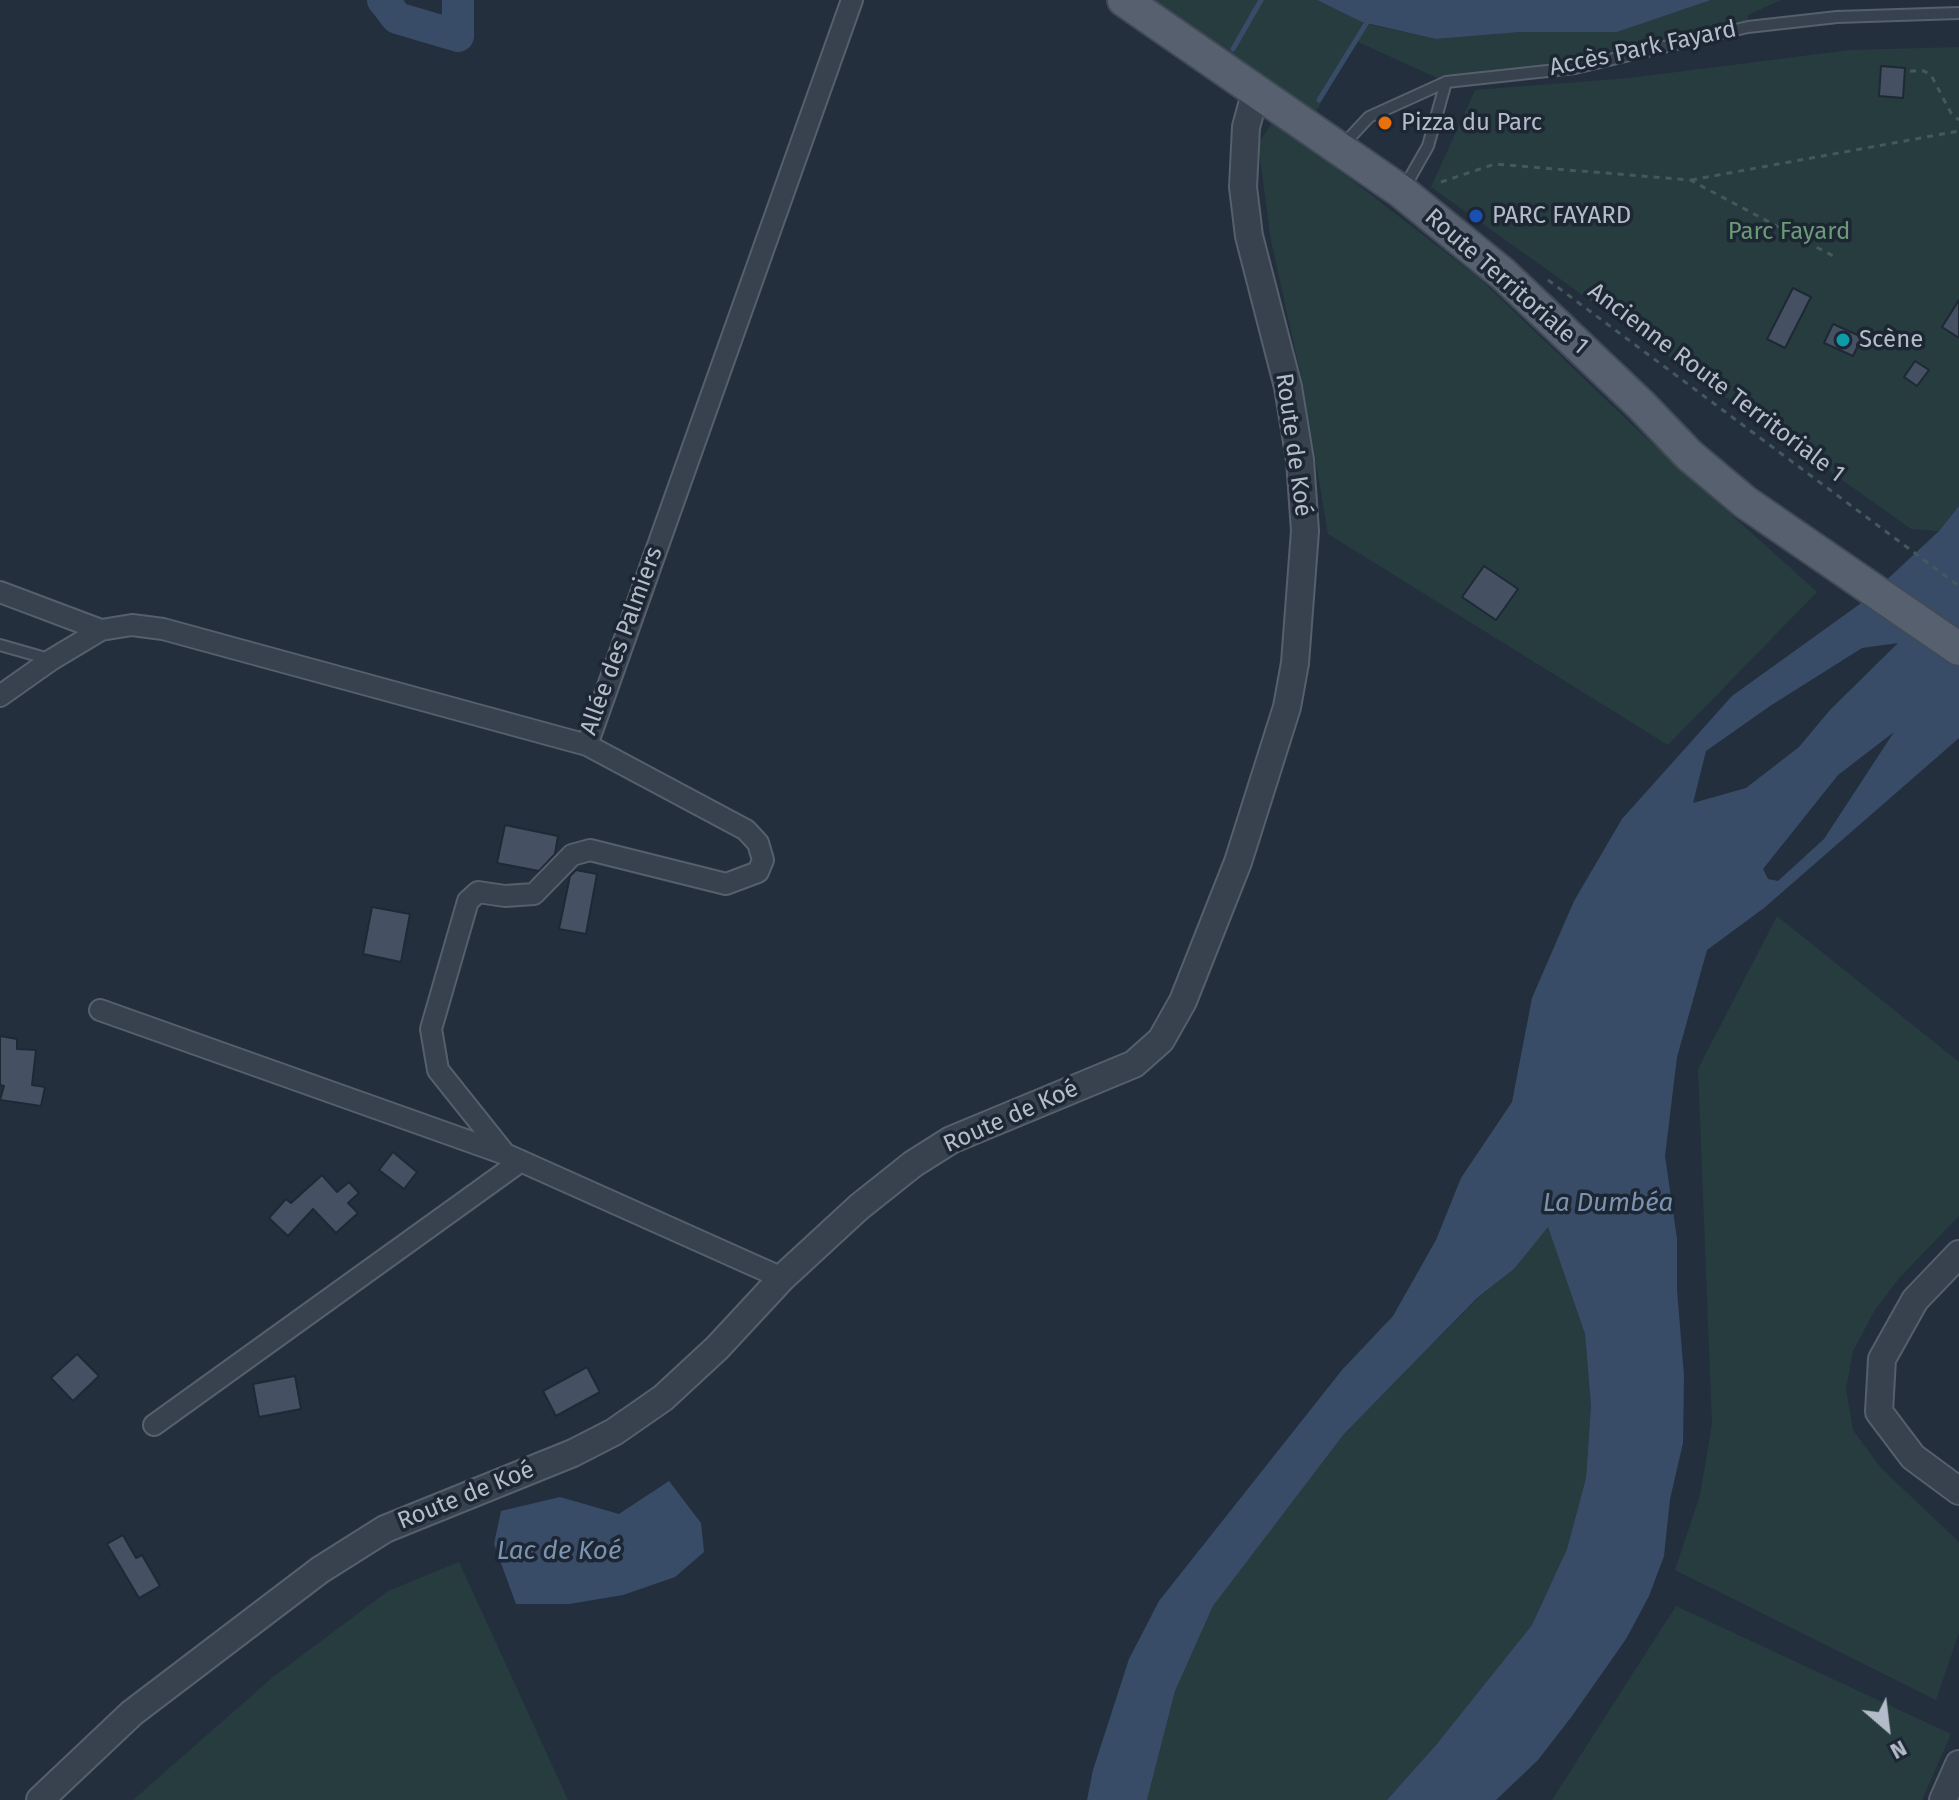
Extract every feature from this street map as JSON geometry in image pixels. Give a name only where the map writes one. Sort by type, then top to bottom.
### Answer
[{"type":"main road","name":"Route Territoriale 1","points":[[1124,0],[1402,192],[1503,274],[1689,455],[1745,502],[1959,649]]},
{"type":"street","name":"Allée des Palmiers","points":[[0,696],[101,630],[132,625],[163,629],[587,745],[852,0]]},
{"type":"street","name":"Route de Koé","points":[[40,1800],[132,1713],[333,1562],[385,1529],[573,1453],[614,1432],[663,1398],[717,1348],[782,1278],[859,1207],[913,1164],[951,1140],[1134,1064],[1161,1040],[1183,1001],[1238,862],[1287,707],[1302,596],[1305,531],[1300,460],[1288,387],[1249,236],[1243,187],[1246,127],[1252,105],[1259,94]]},
{"type":"street","points":[[0,592],[101,630]]},
{"type":"street","points":[[513,1157],[438,1070],[431,1029],[468,901],[478,892],[505,896],[534,894],[572,855],[590,850],[726,884],[758,872],[763,860],[758,843],[746,830],[587,745]]},
{"type":"street","points":[[100,1010],[513,1157],[782,1278]]},
{"type":"street","points":[[154,1425],[513,1157]]},
{"type":"street","points":[[1959,1254],[1915,1300],[1882,1359],[1879,1412],[1913,1457],[1959,1491]]},
{"type":"street","points":[[1943,1800],[1959,1764]]},
{"type":"lane","name":"Accès Park Fayard","points":[[1340,149],[1369,117],[1446,82],[1575,68],[1748,27],[1837,17],[1959,13]]},
{"type":"lane","points":[[1402,192],[1428,146],[1446,82]]},
{"type":"lane","points":[[0,645],[51,660]]},
{"type":"path","points":[[1910,71],[1924,71],[1931,75],[1951,113],[1959,120]]},
{"type":"path","points":[[1441,182],[1495,164],[1690,180],[1959,131]]},
{"type":"path","points":[[1690,180],[1837,258]]},
{"type":"path","name":"Ancienne Route Territoriale 1","points":[[1549,280],[1959,586]]},
{"type":"green space","points":[[1144,0],[1317,0],[1367,24],[1436,39],[1520,32],[1617,32],[1711,0],[1781,0],[1748,15],[1748,27],[1575,68],[1446,82],[1356,41],[1313,117]]},
{"type":"green space","name":"Parc Fayard","points":[[1959,47],[1959,506],[1939,531],[1911,529],[1431,187],[1475,90],[1629,78],[1850,50]]},
{"type":"green space","points":[[1274,120],[1479,278],[1643,435],[1817,592],[1668,745],[1328,534],[1302,380],[1271,241],[1258,144]]},
{"type":"green space","points":[[1777,916],[1959,1062],[1959,1216],[1900,1277],[1875,1310],[1853,1351],[1846,1389],[1853,1430],[1881,1468],[1959,1542],[1959,1633],[1936,1700],[1675,1570],[1700,1495],[1712,1424],[1698,1069]]},
{"type":"green space","points":[[1548,1226],[1585,1334],[1591,1407],[1586,1478],[1567,1549],[1532,1625],[1436,1745],[1387,1800],[1147,1800],[1175,1691],[1213,1606],[1344,1434],[1478,1298],[1514,1269]]},
{"type":"green space","points":[[459,1562],[568,1800],[133,1800],[273,1677],[388,1591]]},
{"type":"green space","points":[[1676,1606],[1951,1734],[1922,1800],[1552,1800]]},
{"type":"water","points":[[1317,0],[1711,0],[1617,32],[1520,32],[1436,39],[1362,22]]},
{"type":"water","name":"La Dumbéa","points":[[1959,506],[1959,738],[1764,908],[1707,950],[1677,1057],[1665,1156],[1677,1239],[1677,1290],[1684,1376],[1683,1443],[1670,1499],[1664,1556],[1649,1596],[1626,1639],[1538,1760],[1496,1800],[1387,1800],[1436,1745],[1532,1625],[1567,1549],[1586,1478],[1591,1406],[1585,1334],[1548,1227],[1514,1269],[1477,1298],[1344,1434],[1213,1606],[1175,1691],[1147,1800],[1087,1800],[1093,1770],[1129,1659],[1159,1601],[1342,1370],[1393,1316],[1436,1240],[1461,1178],[1512,1102],[1532,998],[1574,901],[1622,819],[1732,696],[1864,601],[1939,531]],"holes":[[[1898,643],[1830,710],[1799,747],[1746,788],[1693,803],[1706,751],[1862,648]],[[1894,732],[1824,839],[1778,881],[1768,879],[1763,869],[1838,775]]]},
{"type":"water","name":"Lac de Koé","points":[[669,1481],[701,1523],[704,1552],[675,1577],[623,1595],[569,1604],[516,1604],[494,1544],[501,1511],[560,1497],[619,1514]]},
{"type":"building","points":[[1881,66],[1905,68],[1903,98],[1879,96]]},
{"type":"building","points":[[1793,288],[1811,297],[1785,348],[1767,339]]},
{"type":"building","points":[[1959,300],[1959,338],[1942,327]]},
{"type":"building","name":"Scène","points":[[1833,324],[1862,337],[1853,356],[1824,343]]},
{"type":"building","points":[[1915,361],[1929,370],[1917,386],[1904,377]]},
{"type":"building","points":[[1484,566],[1518,589],[1496,620],[1462,597]]},
{"type":"building","points":[[505,825],[558,836],[555,854],[539,871],[497,863]]},
{"type":"building","points":[[576,870],[597,874],[586,934],[559,929],[570,876]]},
{"type":"building","points":[[372,907],[410,914],[401,962],[363,954]]},
{"type":"building","points":[[0,1036],[17,1039],[17,1049],[36,1050],[32,1085],[45,1087],[41,1106],[0,1100],[4,1086],[0,1085]]},
{"type":"building","points":[[393,1152],[417,1172],[404,1189],[379,1170]]},
{"type":"building","points":[[322,1175],[337,1192],[349,1182],[359,1193],[348,1203],[358,1213],[336,1233],[313,1209],[288,1236],[269,1218],[286,1199],[291,1203]]},
{"type":"building","points":[[77,1354],[99,1376],[73,1401],[51,1378]]},
{"type":"building","points":[[587,1367],[600,1392],[556,1416],[543,1391]]},
{"type":"building","points":[[295,1376],[301,1409],[259,1417],[253,1384]]},
{"type":"building","points":[[123,1535],[136,1558],[142,1555],[160,1586],[139,1598],[107,1544]]},
{"type":"waterway","points":[[383,0],[397,18],[458,36],[458,0]]},
{"type":"waterway","points":[[1233,49],[1261,0]]},
{"type":"waterway","points":[[1319,100],[1369,19]]},
{"type":"place","name":"Pizza du Parc","points":[[1385,123]]},
{"type":"place","name":"PARC FAYARD","points":[[1476,216]]},
{"type":"place","name":"Scène","points":[[1843,340]]}]
